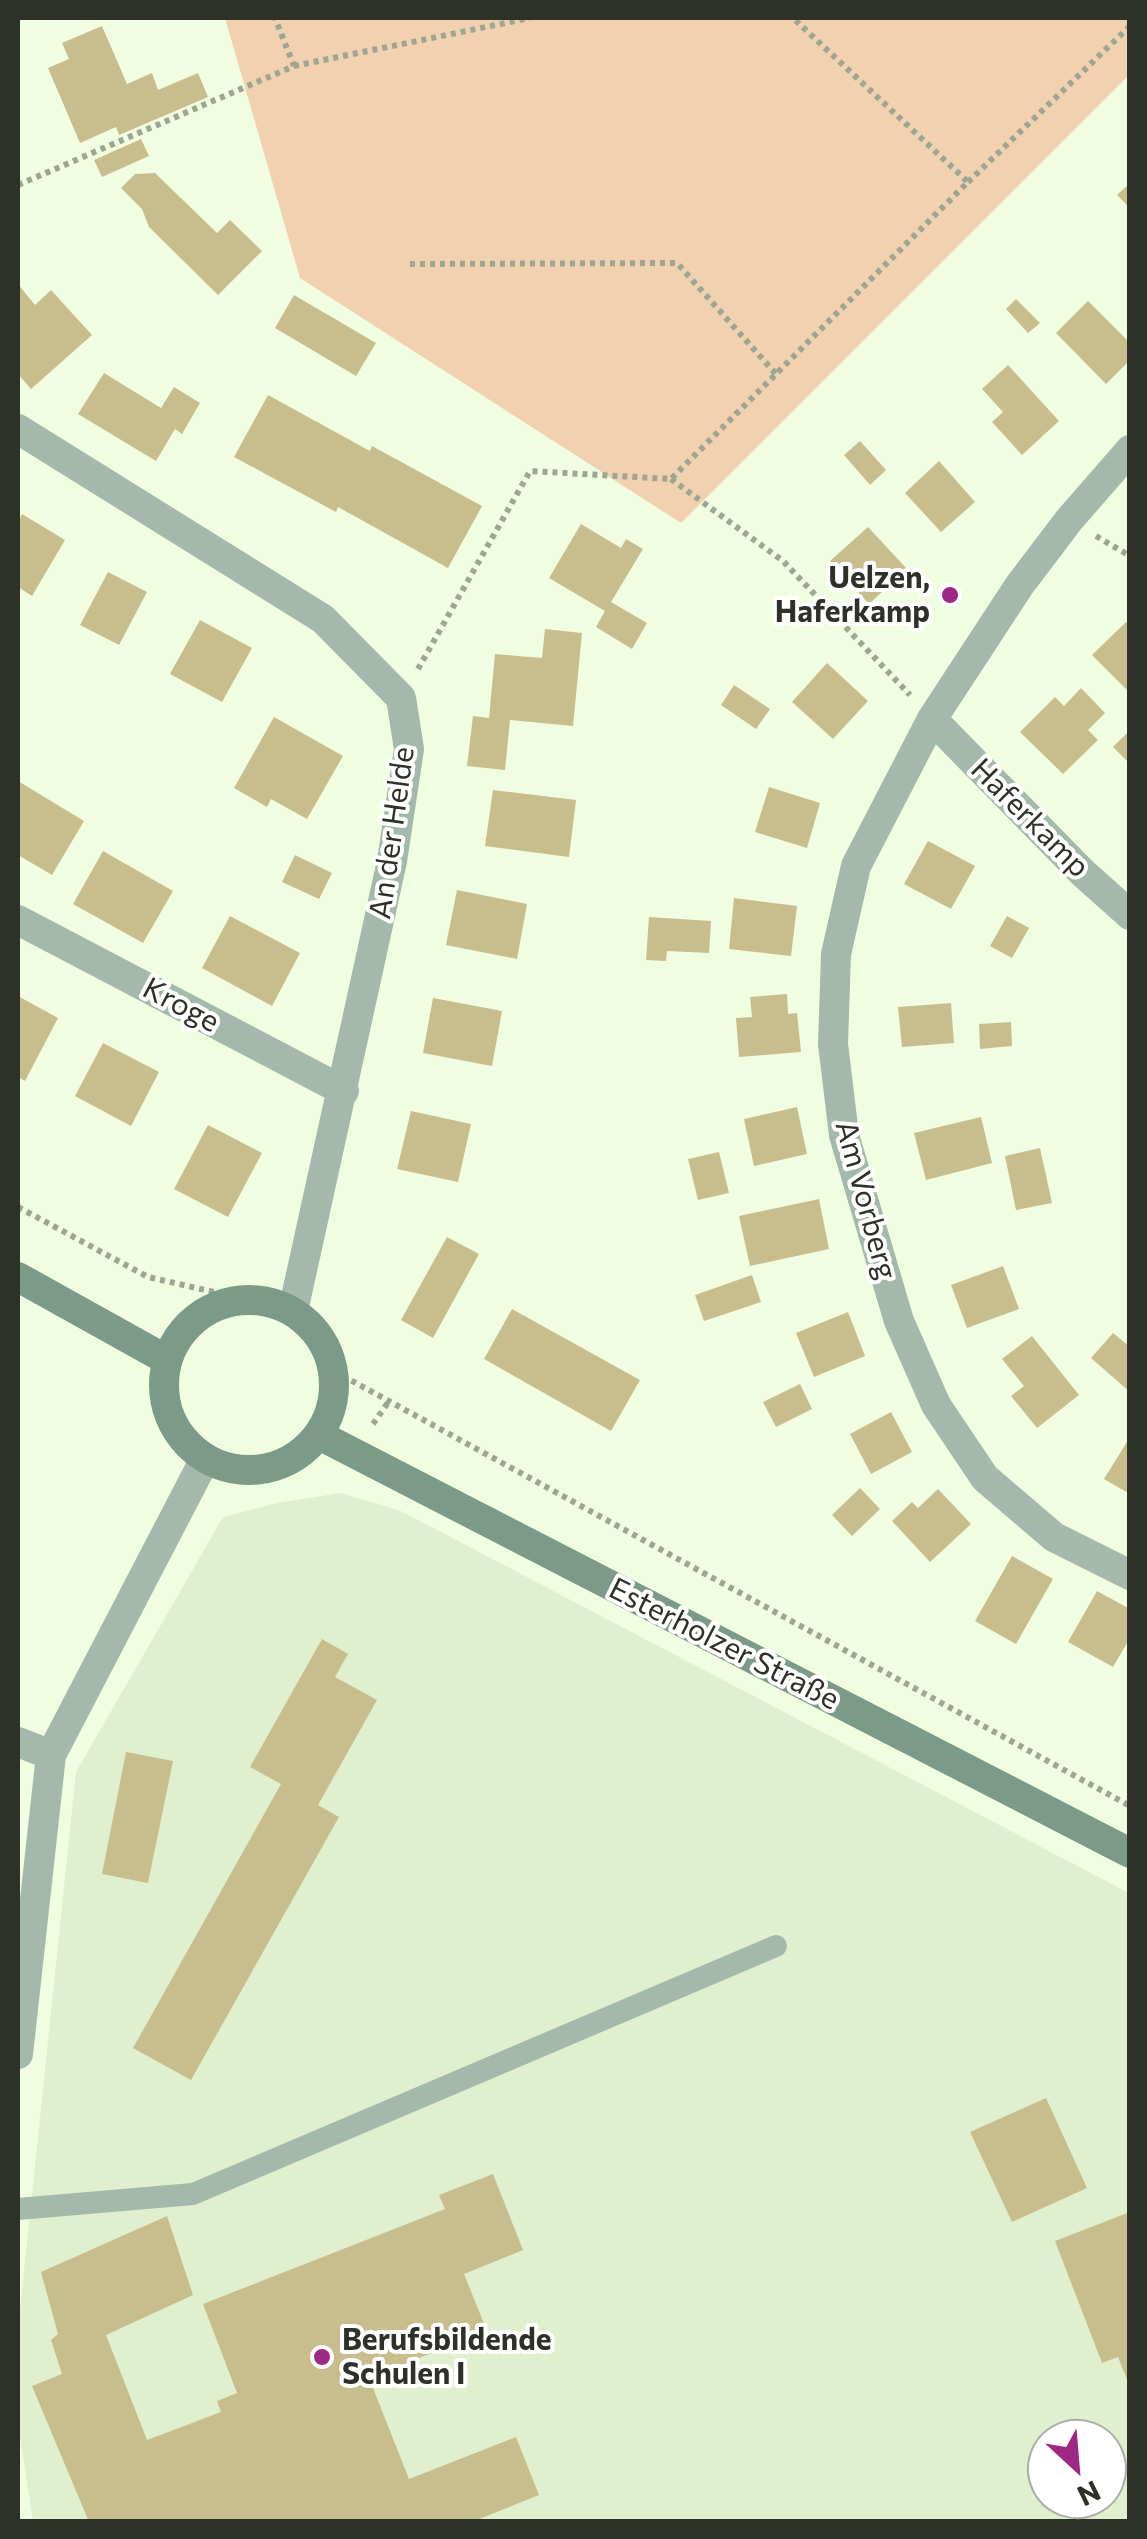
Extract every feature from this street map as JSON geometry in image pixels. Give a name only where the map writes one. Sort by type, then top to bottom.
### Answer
[{"type":"main road","points":[[18,1277],[167,1360]]},
{"type":"main road","points":[[244,1299],[270,1302],[294,1312],[320,1336],[334,1370],[333,1404],[319,1435],[301,1454],[266,1468],[228,1468],[205,1459],[183,1440],[168,1416],[163,1388],[167,1360],[178,1336],[196,1317],[219,1305],[244,1299]]},
{"type":"main road","name":"Esterholzer Straße","points":[[319,1435],[1130,1853]]},
{"type":"street","points":[[18,428],[324,619],[401,698]]},
{"type":"street","name":"Am Vorberg","points":[[1130,450],[1019,586],[932,719],[856,866],[836,954],[833,1044],[844,1135],[900,1320],[936,1405],[984,1478],[1054,1537],[1130,1575]]},
{"type":"street","name":"An der Helde","points":[[294,1312],[392,861],[409,750],[401,698]]},
{"type":"street","name":"Haferkamp","points":[[932,719],[1130,916]]},
{"type":"street","name":"Kroge","points":[[18,920],[344,1091]]},
{"type":"street","points":[[18,2054],[51,1755],[205,1459]]},
{"type":"street","points":[[18,1742],[51,1755]]},
{"type":"lane","points":[[18,2209],[193,2194],[776,1946]]},
{"type":"path","points":[[275,18],[294,66]]},
{"type":"path","points":[[18,185],[294,66],[530,18]]},
{"type":"path","points":[[792,18],[968,182]]},
{"type":"path","points":[[670,479],[1130,26]]},
{"type":"path","points":[[410,264],[677,264],[776,374]]},
{"type":"path","points":[[401,698],[530,472],[670,479],[784,560],[932,719]]},
{"type":"path","points":[[18,1207],[148,1278],[244,1299]]},
{"type":"path","points":[[334,1370],[1130,1806]]},
{"type":"shaded area","points":[[225,18],[1129,18],[1129,75],[681,523],[300,278]]},
{"type":"shaded area","points":[[341,1493],[401,1511],[1129,1893],[1129,2521],[33,2521],[18,2425],[18,2329],[76,1772],[223,1517]]},
{"type":"building","points":[[102,26],[127,84],[152,73],[158,90],[198,73],[208,97],[119,135],[116,127],[80,143],[48,68],[69,59],[62,43]]},
{"type":"building","points":[[141,139],[149,156],[102,177],[94,160]]},
{"type":"building","points":[[155,173],[217,233],[230,220],[262,251],[218,295],[149,227],[142,209],[121,188],[135,174]]},
{"type":"building","points":[[1130,183],[1130,208],[1117,195]]},
{"type":"building","points":[[18,284],[35,305],[51,290],[92,335],[31,389],[18,374]]},
{"type":"building","points":[[294,295],[376,343],[356,376],[275,328]]},
{"type":"building","points":[[1016,299],[1040,323],[1028,333],[1006,309]]},
{"type":"building","points":[[1088,301],[1130,343],[1130,360],[1106,384],[1056,333]]},
{"type":"building","points":[[1008,365],[1059,421],[1022,455],[992,422],[1003,412],[982,389]]},
{"type":"building","points":[[104,373],[161,408],[174,387],[200,403],[182,434],[175,429],[156,461],[78,414]]},
{"type":"building","points":[[268,395],[482,506],[448,568],[338,507],[336,512],[234,457]]},
{"type":"building","points":[[860,441],[886,470],[870,485],[844,455]]},
{"type":"building","points":[[939,461],[975,502],[941,532],[905,493]]},
{"type":"building","points":[[22,514],[65,540],[32,596],[18,587],[18,522]]},
{"type":"building","points":[[581,524],[621,548],[626,539],[643,549],[611,602],[647,623],[632,649],[596,627],[605,611],[549,578]]},
{"type":"building","points":[[868,527],[907,569],[869,604],[830,561]]},
{"type":"building","points":[[108,572],[147,592],[119,645],[80,625]]},
{"type":"building","points":[[200,620],[252,648],[222,702],[170,674]]},
{"type":"building","points":[[1126,622],[1130,626],[1130,693],[1092,655]]},
{"type":"building","points":[[545,629],[582,633],[573,726],[510,720],[505,770],[467,766],[473,716],[489,718],[495,654],[542,658]]},
{"type":"building","points":[[827,663],[868,701],[833,739],[792,702]]},
{"type":"building","points":[[734,685],[770,709],[756,729],[721,705]]},
{"type":"building","points":[[1081,688],[1105,713],[1088,730],[1098,740],[1063,774],[1020,732],[1055,697],[1064,706]]},
{"type":"building","points":[[274,717],[343,756],[307,819],[271,799],[267,807],[234,788]]},
{"type":"building","points":[[1130,730],[1130,764],[1113,747]]},
{"type":"building","points":[[18,781],[84,821],[52,875],[18,855]]},
{"type":"building","points":[[769,787],[820,803],[807,848],[755,832]]},
{"type":"building","points":[[493,790],[576,800],[569,857],[485,846]]},
{"type":"building","points":[[928,841],[975,866],[951,909],[904,884]]},
{"type":"building","points":[[103,851],[173,891],[143,943],[73,904]]},
{"type":"building","points":[[295,855],[332,873],[319,899],[282,882]]},
{"type":"building","points":[[457,890],[527,904],[517,959],[446,945]]},
{"type":"building","points":[[734,898],[797,906],[791,956],[729,949]]},
{"type":"building","points":[[230,916],[300,953],[272,1006],[202,968]]},
{"type":"building","points":[[1007,916],[1029,928],[1012,958],[990,946]]},
{"type":"building","points":[[649,917],[711,921],[709,953],[667,951],[666,961],[646,960]]},
{"type":"building","points":[[787,994],[788,1014],[797,1013],[801,1052],[739,1057],[736,1018],[752,1017],[750,997]]},
{"type":"building","points":[[18,996],[58,1018],[25,1081],[18,1077]]},
{"type":"building","points":[[433,998],[502,1011],[492,1066],[423,1053]]},
{"type":"building","points":[[951,1003],[954,1043],[902,1047],[898,1007]]},
{"type":"building","points":[[1011,1022],[1012,1046],[980,1049],[979,1024]]},
{"type":"building","points":[[103,1043],[159,1072],[131,1126],[75,1096]]},
{"type":"building","points":[[797,1107],[807,1154],[754,1166],[744,1119]]},
{"type":"building","points":[[411,1111],[471,1124],[458,1182],[397,1169]]},
{"type":"building","points":[[981,1117],[992,1163],[926,1180],[914,1133]]},
{"type":"building","points":[[208,1125],[262,1153],[228,1217],[174,1189]]},
{"type":"building","points":[[1040,1148],[1052,1203],[1016,1210],[1005,1156]]},
{"type":"building","points":[[719,1152],[729,1193],[698,1200],[688,1159]]},
{"type":"building","points":[[819,1199],[829,1249],[750,1266],[739,1216]]},
{"type":"building","points":[[447,1237],[479,1254],[433,1338],[401,1320]]},
{"type":"building","points":[[1003,1266],[1019,1309],[967,1328],[951,1285]]},
{"type":"building","points":[[752,1275],[761,1302],[704,1321],[695,1295]]},
{"type":"building","points":[[512,1309],[640,1380],[611,1431],[484,1359]]},
{"type":"building","points":[[848,1312],[865,1356],[814,1377],[796,1333]]},
{"type":"building","points":[[1113,1333],[1130,1347],[1130,1392],[1091,1358]]},
{"type":"building","points":[[1032,1336],[1079,1395],[1037,1428],[1011,1396],[1024,1386],[1002,1359]]},
{"type":"building","points":[[800,1384],[812,1409],[776,1427],[763,1402]]},
{"type":"building","points":[[891,1412],[912,1452],[871,1474],[850,1434]]},
{"type":"building","points":[[1130,1437],[1130,1494],[1104,1479]]},
{"type":"building","points":[[860,1488],[880,1509],[852,1536],[832,1515]]},
{"type":"building","points":[[938,1489],[971,1524],[930,1562],[892,1521],[912,1502],[918,1508]]},
{"type":"building","points":[[1012,1556],[1053,1579],[1016,1644],[975,1621]]},
{"type":"building","points":[[1097,1591],[1130,1609],[1130,1638],[1113,1667],[1068,1642]]},
{"type":"building","points":[[322,1639],[348,1654],[335,1677],[377,1700],[318,1805],[339,1817],[191,2080],[133,2048],[281,1784],[250,1767]]},
{"type":"building","points":[[126,1752],[173,1761],[148,1883],[102,1874]]},
{"type":"building","points":[[1046,2098],[1087,2188],[1012,2222],[970,2132]]},
{"type":"building","name":"Berufsbildende Schulen I","points":[[493,2174],[523,2250],[464,2274],[487,2331],[369,2378],[409,2479],[516,2437],[539,2495],[472,2522],[89,2522],[32,2386],[62,2374],[51,2340],[58,2334],[41,2272],[167,2216],[193,2295],[106,2335],[147,2440],[221,2412],[217,2401],[237,2393],[203,2304],[445,2209],[439,2195]]},
{"type":"building","points":[[1130,2212],[1129,2385],[1118,2357],[1102,2363],[1055,2241]]},
{"type":"place","name":"Uelzen, Haferkamp","points":[[950,595]]},
{"type":"place","name":"Berufsbildende Schulen I","points":[[322,2357]]}]
